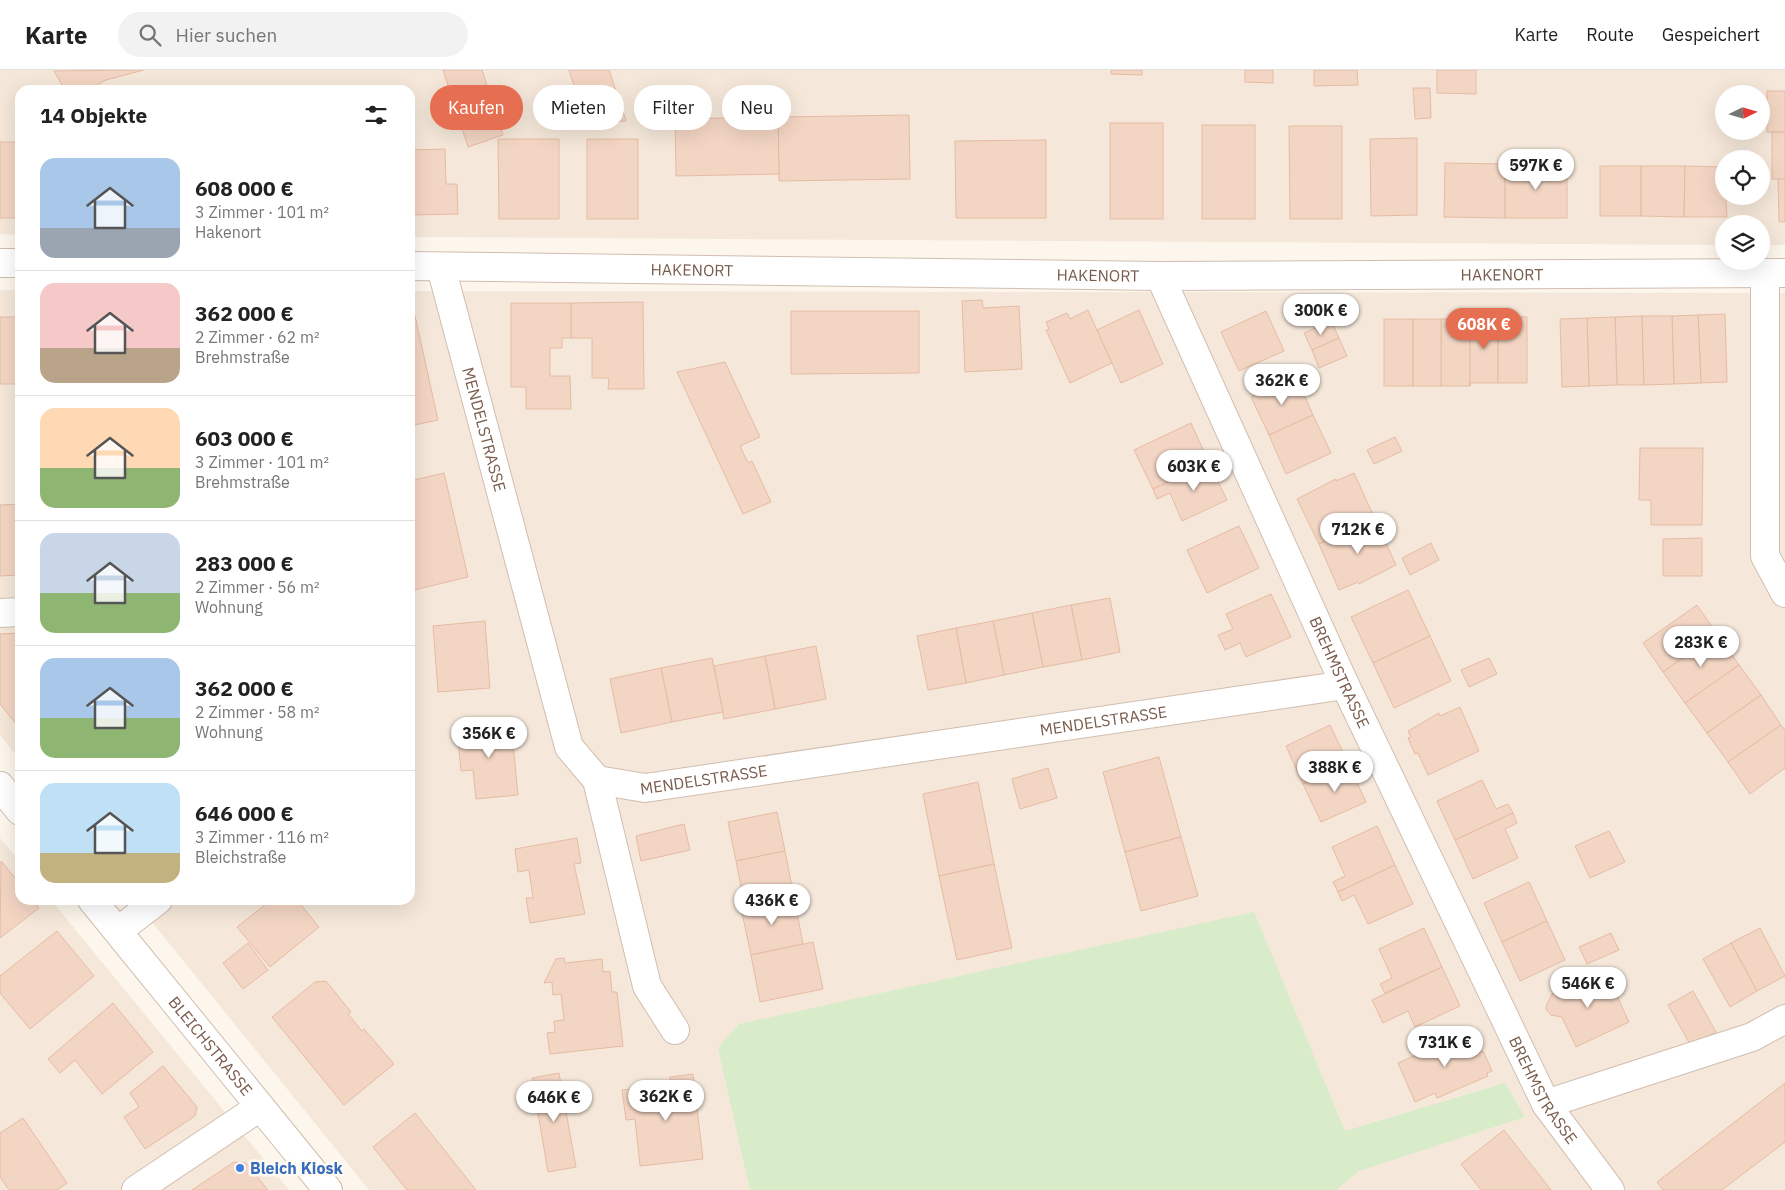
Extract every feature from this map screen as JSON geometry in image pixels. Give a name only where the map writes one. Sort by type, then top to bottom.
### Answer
[{"type":"street","points":[[0,263],[15,263]]},
{"type":"street","name":"HAKENORT","points":[[415,266],[1160,276],[1775,273]]},
{"type":"street","name":"MENDELSTRASSE","points":[[441,267],[570,747],[597,780],[644,788],[1345,685]]},
{"type":"street","points":[[1775,273],[1765,556],[1785,593]]},
{"type":"street","name":"BREHMSTRASSE","points":[[1160,276],[1345,685],[1546,1104],[1610,1190]]},
{"type":"street","points":[[0,613],[15,612]]},
{"type":"street","points":[[597,780],[647,986],[675,1030]]},
{"type":"street","points":[[0,786],[15,805]]},
{"type":"street","name":"BLEICHSTRASSE","points":[[96,905],[328,1190]]},
{"type":"street","points":[[118,931],[152,905]]},
{"type":"street","points":[[1546,1104],[1752,1037],[1785,1019]]},
{"type":"street","points":[[136,1190],[260,1106]]},
{"type":"shaded area","points":[[0,70],[1785,70],[1785,245],[1770,245],[1770,215],[1715,215],[1715,245],[415,237],[415,85],[15,85],[15,235],[0,234]]},
{"type":"shaded area","points":[[0,290],[15,290],[15,754],[0,735]]},
{"type":"shaded area","points":[[415,291],[1785,293],[1785,1190],[369,1190],[138,905],[415,905]]},
{"type":"shaded area","points":[[0,838],[15,856],[15,905],[55,905],[289,1190],[0,1190]]},
{"type":"green space","points":[[1254,912],[1345,1131],[1505,1083],[1525,1117],[1359,1171],[1336,1190],[750,1190],[718,1048],[739,1024]]},
{"type":"building","points":[[144,70],[106,80],[97,85],[62,85],[54,71]]},
{"type":"building","points":[[443,70],[482,70],[487,85],[448,85]]},
{"type":"building","points":[[569,70],[609,70],[614,85],[574,85]]},
{"type":"building","points":[[1111,70],[1142,70],[1142,75],[1111,74]]},
{"type":"building","points":[[1245,70],[1273,70],[1273,83],[1245,82]]},
{"type":"building","points":[[1314,70],[1357,70],[1358,85],[1314,86]]},
{"type":"building","points":[[1437,70],[1476,70],[1476,94],[1437,93]]},
{"type":"building","points":[[1413,88],[1430,88],[1431,118],[1415,119]]},
{"type":"building","points":[[1770,91],[1785,91],[1785,132],[1770,132]]},
{"type":"building","points":[[909,115],[910,179],[779,181],[778,130],[791,130],[791,117]]},
{"type":"building","points":[[712,118],[722,118],[722,130],[778,130],[779,174],[676,176],[675,130],[712,130]]},
{"type":"building","points":[[1110,123],[1163,123],[1163,219],[1110,219]]},
{"type":"building","points":[[1202,125],[1255,125],[1255,219],[1202,219]]},
{"type":"building","points":[[1289,126],[1342,126],[1342,219],[1290,219]]},
{"type":"building","points":[[462,130],[501,130],[503,135],[468,147]]},
{"type":"building","points":[[1772,132],[1785,132],[1785,179],[1772,179]]},
{"type":"building","points":[[1417,138],[1417,215],[1371,216],[1370,139]]},
{"type":"building","points":[[498,139],[559,139],[559,219],[499,219]]},
{"type":"building","points":[[587,139],[638,139],[638,219],[587,219]]},
{"type":"building","points":[[1046,140],[1046,218],[956,218],[955,141]]},
{"type":"building","points":[[0,142],[15,142],[15,218],[0,218]]},
{"type":"building","points":[[445,149],[446,184],[457,184],[458,214],[415,215],[415,150]]},
{"type":"building","points":[[1445,163],[1505,164],[1505,218],[1444,217]]},
{"type":"building","points":[[1505,164],[1567,164],[1567,218],[1505,218]]},
{"type":"building","points":[[1600,166],[1641,166],[1641,216],[1600,216]]},
{"type":"building","points":[[1641,166],[1685,166],[1684,217],[1641,216]]},
{"type":"building","points":[[1685,166],[1715,167],[1715,205],[1726,205],[1727,215],[1684,217]]},
{"type":"building","points":[[1778,179],[1785,179],[1785,222],[1779,222]]},
{"type":"building","points":[[982,300],[983,308],[1019,306],[1022,369],[965,372],[962,301]]},
{"type":"building","points":[[643,302],[644,389],[608,389],[609,378],[592,378],[592,338],[571,338],[571,303]]},
{"type":"building","points":[[511,303],[571,303],[571,338],[562,338],[562,348],[550,348],[550,376],[570,376],[571,409],[526,409],[526,387],[511,387]]},
{"type":"building","points":[[1088,310],[1112,363],[1070,383],[1046,330],[1049,329],[1046,322],[1067,313],[1070,319]]},
{"type":"building","points":[[1139,310],[1163,364],[1121,383],[1097,330]]},
{"type":"building","points":[[791,311],[919,311],[919,373],[791,374]]},
{"type":"building","points":[[1266,311],[1284,351],[1239,371],[1221,332]]},
{"type":"building","points":[[1725,314],[1727,382],[1701,383],[1698,315]]},
{"type":"building","points":[[1698,315],[1701,383],[1674,384],[1672,316]]},
{"type":"building","points":[[415,316],[438,420],[415,425]]},
{"type":"building","points":[[1470,316],[1470,386],[1441,386],[1441,319],[1469,319]]},
{"type":"building","points":[[1470,316],[1498,316],[1498,383],[1470,383]]},
{"type":"building","points":[[1498,316],[1527,317],[1527,383],[1498,383]]},
{"type":"building","points":[[1642,316],[1644,385],[1617,385],[1615,317]]},
{"type":"building","points":[[1642,316],[1672,316],[1674,384],[1644,385]]},
{"type":"building","points":[[0,317],[15,317],[15,384],[0,384]]},
{"type":"building","points":[[1615,317],[1617,385],[1589,386],[1587,318]]},
{"type":"building","points":[[1587,318],[1589,386],[1562,387],[1560,319]]},
{"type":"building","points":[[1384,319],[1413,319],[1413,386],[1384,386]]},
{"type":"building","points":[[1413,319],[1441,319],[1441,386],[1413,386]]},
{"type":"building","points":[[1331,321],[1339,338],[1312,350],[1304,333]]},
{"type":"building","points":[[1339,338],[1347,356],[1319,368],[1312,350]]},
{"type":"building","points":[[725,362],[760,437],[740,446],[748,463],[752,461],[771,502],[743,514],[677,372]]},
{"type":"building","points":[[1296,376],[1313,415],[1269,435],[1251,397]]},
{"type":"building","points":[[1313,415],[1331,453],[1286,474],[1269,435]]},
{"type":"building","points":[[1191,423],[1209,463],[1153,489],[1134,450]]},
{"type":"building","points":[[1395,437],[1402,451],[1374,464],[1367,450]]},
{"type":"building","points":[[1640,448],[1703,448],[1702,525],[1651,525],[1651,500],[1639,500]]},
{"type":"building","points":[[1209,463],[1227,500],[1182,521],[1170,493],[1157,499],[1153,489]]},
{"type":"building","points":[[444,473],[468,577],[415,590],[415,480]]},
{"type":"building","points":[[1354,473],[1375,519],[1319,544],[1297,499],[1336,479],[1336,481]]},
{"type":"building","points":[[15,504],[15,575],[0,576],[0,505]]},
{"type":"building","points":[[1375,519],[1396,565],[1359,584],[1358,582],[1339,590],[1319,544]]},
{"type":"building","points":[[1239,526],[1259,568],[1207,593],[1187,550]]},
{"type":"building","points":[[1702,538],[1702,576],[1663,576],[1663,539]]},
{"type":"building","points":[[1431,543],[1439,560],[1410,575],[1402,558]]},
{"type":"building","points":[[1408,590],[1430,636],[1373,663],[1351,617]]},
{"type":"building","points":[[1271,594],[1291,637],[1246,657],[1240,643],[1225,650],[1218,635],[1233,629],[1226,614]]},
{"type":"building","points":[[1110,598],[1120,652],[1082,660],[1071,605]]},
{"type":"building","points":[[1071,605],[1082,660],[1043,667],[1032,613]]},
{"type":"building","points":[[1697,605],[1717,634],[1663,672],[1643,643]]},
{"type":"building","points":[[1032,613],[1043,667],[1004,675],[993,621]]},
{"type":"building","points":[[485,621],[490,688],[438,692],[433,626]]},
{"type":"building","points":[[993,621],[1004,675],[966,683],[956,628]]},
{"type":"building","points":[[956,628],[966,683],[928,690],[917,636]]},
{"type":"building","points":[[15,633],[15,723],[0,704],[0,634]]},
{"type":"building","points":[[1717,634],[1739,665],[1685,703],[1663,672]]},
{"type":"building","points":[[1430,636],[1451,681],[1394,708],[1373,663]]},
{"type":"building","points":[[816,646],[826,699],[775,709],[765,656]]},
{"type":"building","points":[[765,656],[775,709],[724,719],[714,666]]},
{"type":"building","points":[[712,658],[723,712],[672,722],[661,668]]},
{"type":"building","points":[[1489,658],[1497,674],[1469,687],[1461,670]]},
{"type":"building","points":[[1739,665],[1761,695],[1707,733],[1685,703]]},
{"type":"building","points":[[661,668],[672,722],[621,733],[610,679]]},
{"type":"building","points":[[1761,695],[1781,725],[1728,762],[1707,733]]},
{"type":"building","points":[[1460,707],[1479,751],[1428,775],[1418,753],[1415,754],[1408,738],[1411,737],[1408,731],[1439,713],[1440,716]]},
{"type":"building","points":[[511,723],[518,795],[476,799],[473,770],[461,771],[457,728]]},
{"type":"building","points":[[1330,725],[1348,763],[1303,784],[1286,746]]},
{"type":"building","points":[[1781,725],[1785,730],[1785,768],[1750,794],[1728,762]]},
{"type":"building","points":[[1159,757],[1181,837],[1125,852],[1103,772]]},
{"type":"building","points":[[1348,763],[1366,802],[1321,822],[1303,784]]},
{"type":"building","points":[[1048,768],[1057,798],[1020,809],[1012,779]]},
{"type":"building","points":[[1482,780],[1496,809],[1508,804],[1513,813],[1455,840],[1437,801]]},
{"type":"building","points":[[978,782],[994,864],[939,876],[923,794]]},
{"type":"building","points":[[777,812],[785,851],[736,861],[728,822]]},
{"type":"building","points":[[1513,813],[1517,823],[1505,829],[1518,858],[1473,879],[1455,840]]},
{"type":"building","points":[[684,824],[690,850],[641,861],[636,836]]},
{"type":"building","points":[[1377,826],[1395,865],[1338,892],[1333,882],[1345,876],[1332,847]]},
{"type":"building","points":[[1609,831],[1625,862],[1590,878],[1575,846]]},
{"type":"building","points":[[1181,837],[1198,896],[1141,911],[1125,852]]},
{"type":"building","points":[[577,838],[581,863],[574,864],[585,914],[530,923],[526,898],[533,898],[529,870],[518,872],[515,849]]},
{"type":"building","points":[[785,851],[794,897],[745,907],[736,861]]},
{"type":"building","points":[[1,861],[15,878],[15,905],[37,905],[39,908],[0,938]]},
{"type":"building","points":[[994,864],[1012,948],[957,960],[939,876]]},
{"type":"building","points":[[1395,865],[1413,904],[1368,924],[1354,895],[1342,901],[1338,892]]},
{"type":"building","points":[[1529,882],[1547,921],[1502,942],[1484,903]]},
{"type":"building","points":[[794,897],[803,944],[751,955],[741,908]]},
{"type":"building","points":[[265,905],[301,905],[319,927],[270,967],[237,927]]},
{"type":"building","points":[[1547,921],[1565,960],[1520,981],[1502,942]]},
{"type":"building","points":[[1424,928],[1442,967],[1385,993],[1380,984],[1392,978],[1379,949]]},
{"type":"building","points":[[1760,928],[1785,976],[1757,991],[1731,943]]},
{"type":"building","points":[[57,931],[94,976],[30,1029],[0,993],[0,976]]},
{"type":"building","points":[[1611,933],[1619,950],[1587,964],[1579,947]]},
{"type":"building","points":[[813,942],[823,989],[760,1002],[751,955]]},
{"type":"building","points":[[248,943],[268,970],[243,989],[223,963]]},
{"type":"building","points":[[1731,943],[1757,991],[1730,1007],[1703,959]]},
{"type":"building","points":[[564,958],[565,963],[602,959],[603,972],[610,971],[612,992],[617,992],[623,1046],[550,1054],[547,1033],[555,1032],[554,1021],[564,1020],[561,994],[553,995],[552,982],[544,983],[556,959]]},
{"type":"building","points":[[1442,967],[1460,1006],[1415,1027],[1408,1011],[1383,1023],[1372,1000]]},
{"type":"building","points":[[1601,971],[1609,987],[1612,985],[1629,1022],[1576,1047],[1562,1017],[1551,1015],[1546,1009],[1547,1004],[1552,994]]},
{"type":"building","points":[[326,981],[351,1012],[348,1014],[362,1031],[364,1029],[394,1064],[344,1105],[272,1017],[315,982]]},
{"type":"building","points":[[1693,991],[1716,1032],[1691,1046],[1668,1005]]},
{"type":"building","points":[[113,1003],[153,1052],[102,1094],[75,1060],[60,1073],[48,1059]]},
{"type":"building","points":[[1468,1032],[1478,1053],[1483,1051],[1492,1071],[1487,1073],[1488,1076],[1437,1098],[1435,1093],[1415,1102],[1398,1063]]},
{"type":"building","points":[[163,1066],[197,1107],[195,1116],[145,1149],[124,1117],[139,1107],[130,1093]]},
{"type":"building","points":[[559,1073],[576,1167],[548,1172],[532,1078]]},
{"type":"building","points":[[693,1074],[703,1159],[640,1166],[635,1119],[626,1120],[622,1090],[671,1085],[670,1077]]},
{"type":"building","points":[[1785,1083],[1785,1142],[1722,1190],[1663,1190],[1657,1182]]},
{"type":"building","points":[[415,1113],[476,1190],[407,1190],[373,1147]]},
{"type":"building","points":[[23,1118],[67,1183],[57,1190],[9,1190],[0,1177],[0,1133]]},
{"type":"building","points":[[1504,1130],[1551,1190],[1481,1190],[1461,1164]]},
{"type":"building","points":[[234,1162],[246,1163],[268,1190],[192,1190]]},
{"type":"place","name":"Bleich Kiosk","points":[[240,1168]]}]
